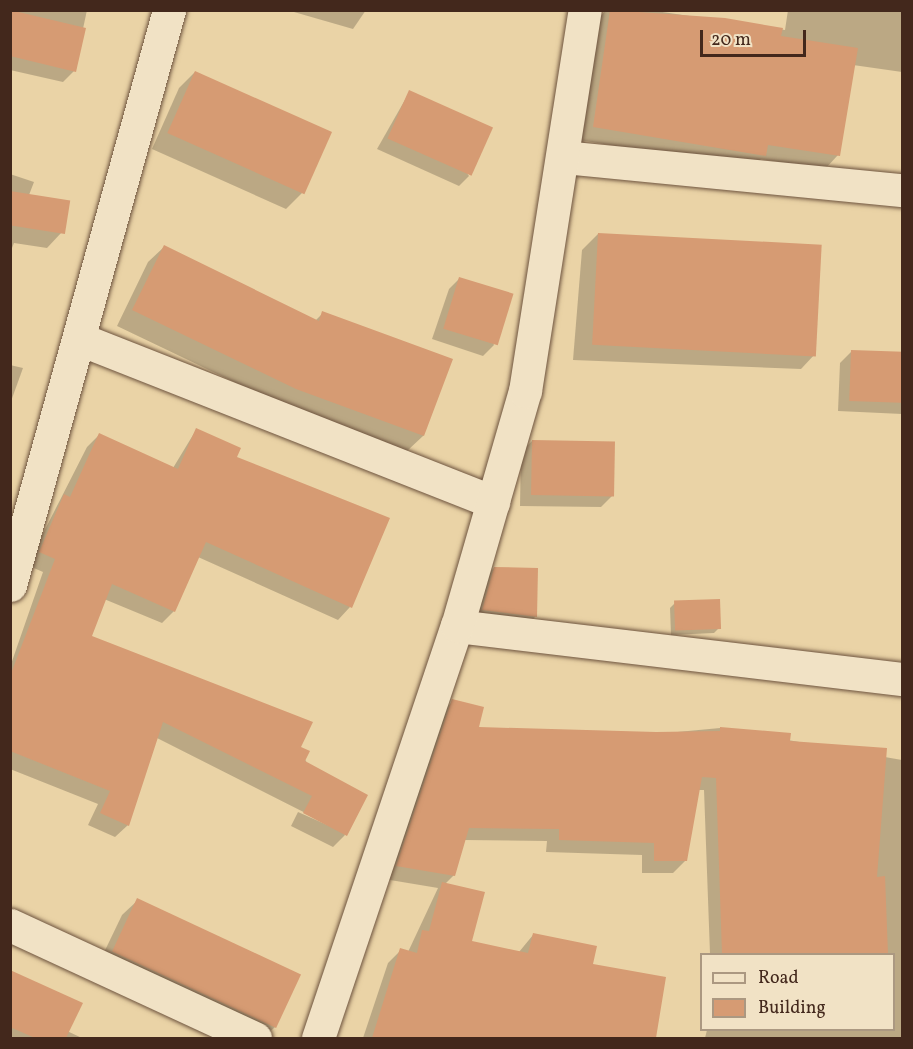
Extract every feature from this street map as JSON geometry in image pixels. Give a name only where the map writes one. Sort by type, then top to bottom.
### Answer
[{"type":"street","points":[[10,585],[82,340],[169,10]]},
{"type":"street","points":[[318,1038],[457,626],[493,502],[540,322],[585,10]]},
{"type":"street","points":[[563,158],[903,190]]},
{"type":"street","points":[[82,340],[493,502]]},
{"type":"street","points":[[457,626],[903,679]]},
{"type":"street","points":[[10,925],[255,1038]]},
{"type":"building","points":[[10,10],[86,28],[76,72],[10,56]]},
{"type":"building","points":[[610,10],[725,18],[783,28],[781,36],[858,48],[840,156],[768,145],[766,156],[593,127]]},
{"type":"building","points":[[195,71],[332,132],[304,194],[167,133]]},
{"type":"building","points":[[409,90],[493,127],[471,176],[387,138]]},
{"type":"building","points":[[10,191],[70,201],[65,234],[10,225]]},
{"type":"building","points":[[598,233],[822,245],[816,357],[592,345]]},
{"type":"building","points":[[164,245],[319,321],[322,311],[453,359],[424,436],[296,389],[132,310]]},
{"type":"building","points":[[459,277],[514,294],[498,345],[443,329]]},
{"type":"building","points":[[851,350],[902,352],[901,403],[849,401]]},
{"type":"building","points":[[196,428],[241,448],[237,457],[390,518],[352,608],[206,542],[175,612],[112,584],[92,636],[313,722],[301,747],[310,751],[305,761],[368,795],[347,836],[303,813],[312,796],[163,722],[129,826],[100,813],[110,791],[10,751],[10,676],[55,559],[39,552],[64,494],[70,497],[99,433],[178,469]]},
{"type":"building","points":[[532,440],[615,441],[614,496],[531,495]]},
{"type":"building","points":[[494,567],[538,568],[537,617],[482,610]]},
{"type":"building","points":[[720,599],[721,629],[675,631],[674,601]]},
{"type":"building","points":[[452,699],[484,707],[479,727],[656,732],[720,731],[720,727],[791,733],[790,741],[887,748],[877,877],[885,876],[888,953],[722,953],[716,778],[702,777],[687,861],[654,861],[654,843],[559,840],[559,829],[469,828],[455,876],[396,866]]},
{"type":"building","points":[[442,882],[485,892],[472,941],[528,953],[533,933],[597,946],[593,964],[666,977],[656,1038],[372,1038],[400,948],[417,953],[422,930],[429,931]]},
{"type":"building","points":[[137,898],[301,974],[276,1028],[112,951]]},
{"type":"building","points":[[10,970],[83,1003],[66,1038],[35,1038],[10,1027]]}]
